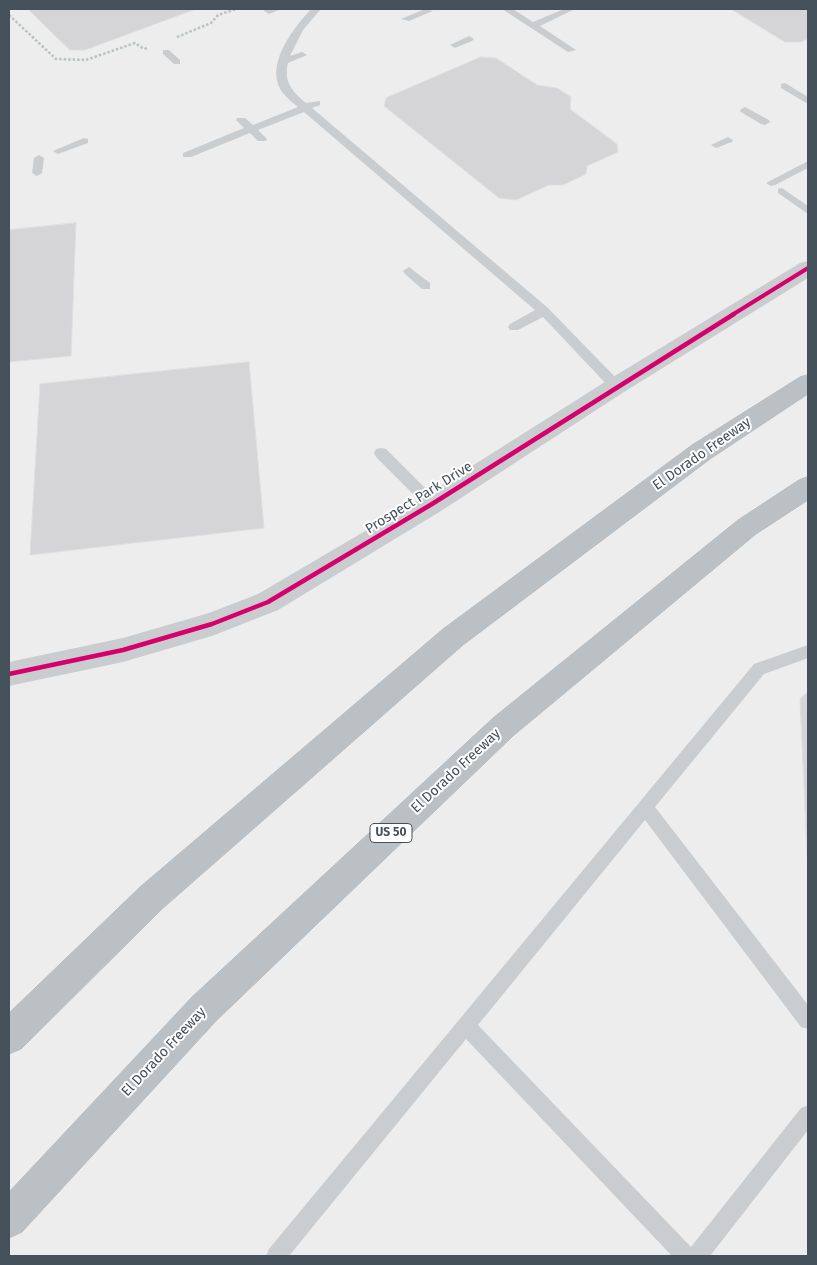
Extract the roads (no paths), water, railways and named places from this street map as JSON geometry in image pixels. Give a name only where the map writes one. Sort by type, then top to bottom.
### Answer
[{"type":"highway","name":"El Dorado Freeway","points":[[9,1037],[150,898],[453,637],[701,452],[808,383]]},
{"type":"highway","name":"El Dorado Freeway","points":[[9,1219],[204,1009],[503,727],[747,527],[808,487]]},
{"type":"street","name":"Prospect Park Drive","points":[[9,674],[123,650],[212,624],[268,602],[432,504],[616,386],[808,268]]},
{"type":"lane","points":[[316,9],[303,23],[284,61],[281,71],[287,92],[544,311],[616,386]]},
{"type":"lane","points":[[507,9],[571,50]]},
{"type":"lane","points":[[533,25],[571,9]]},
{"type":"lane","points":[[406,19],[428,11]]},
{"type":"lane","points":[[455,45],[469,39]]},
{"type":"lane","points":[[166,52],[177,62]]},
{"type":"lane","points":[[284,61],[302,55]]},
{"type":"lane","points":[[785,86],[808,100]]},
{"type":"lane","points":[[187,155],[316,103]]},
{"type":"lane","points":[[745,110],[764,122]]},
{"type":"lane","points":[[241,120],[262,139]]},
{"type":"lane","points":[[716,145],[728,140]]},
{"type":"lane","points":[[58,151],[84,141]]},
{"type":"lane","points":[[37,173],[39,158]]},
{"type":"lane","points":[[771,183],[808,164]]},
{"type":"lane","points":[[782,191],[808,211]]},
{"type":"lane","points":[[410,271],[426,286]]},
{"type":"lane","points":[[514,327],[544,311]]},
{"type":"lane","points":[[381,453],[432,504]]},
{"type":"lane","points":[[276,1256],[759,669],[808,651]]},
{"type":"lane","points":[[645,807],[808,1020]]},
{"type":"lane","points":[[466,1026],[686,1256]]},
{"type":"lane","points":[[696,1256],[808,1115]]}]
